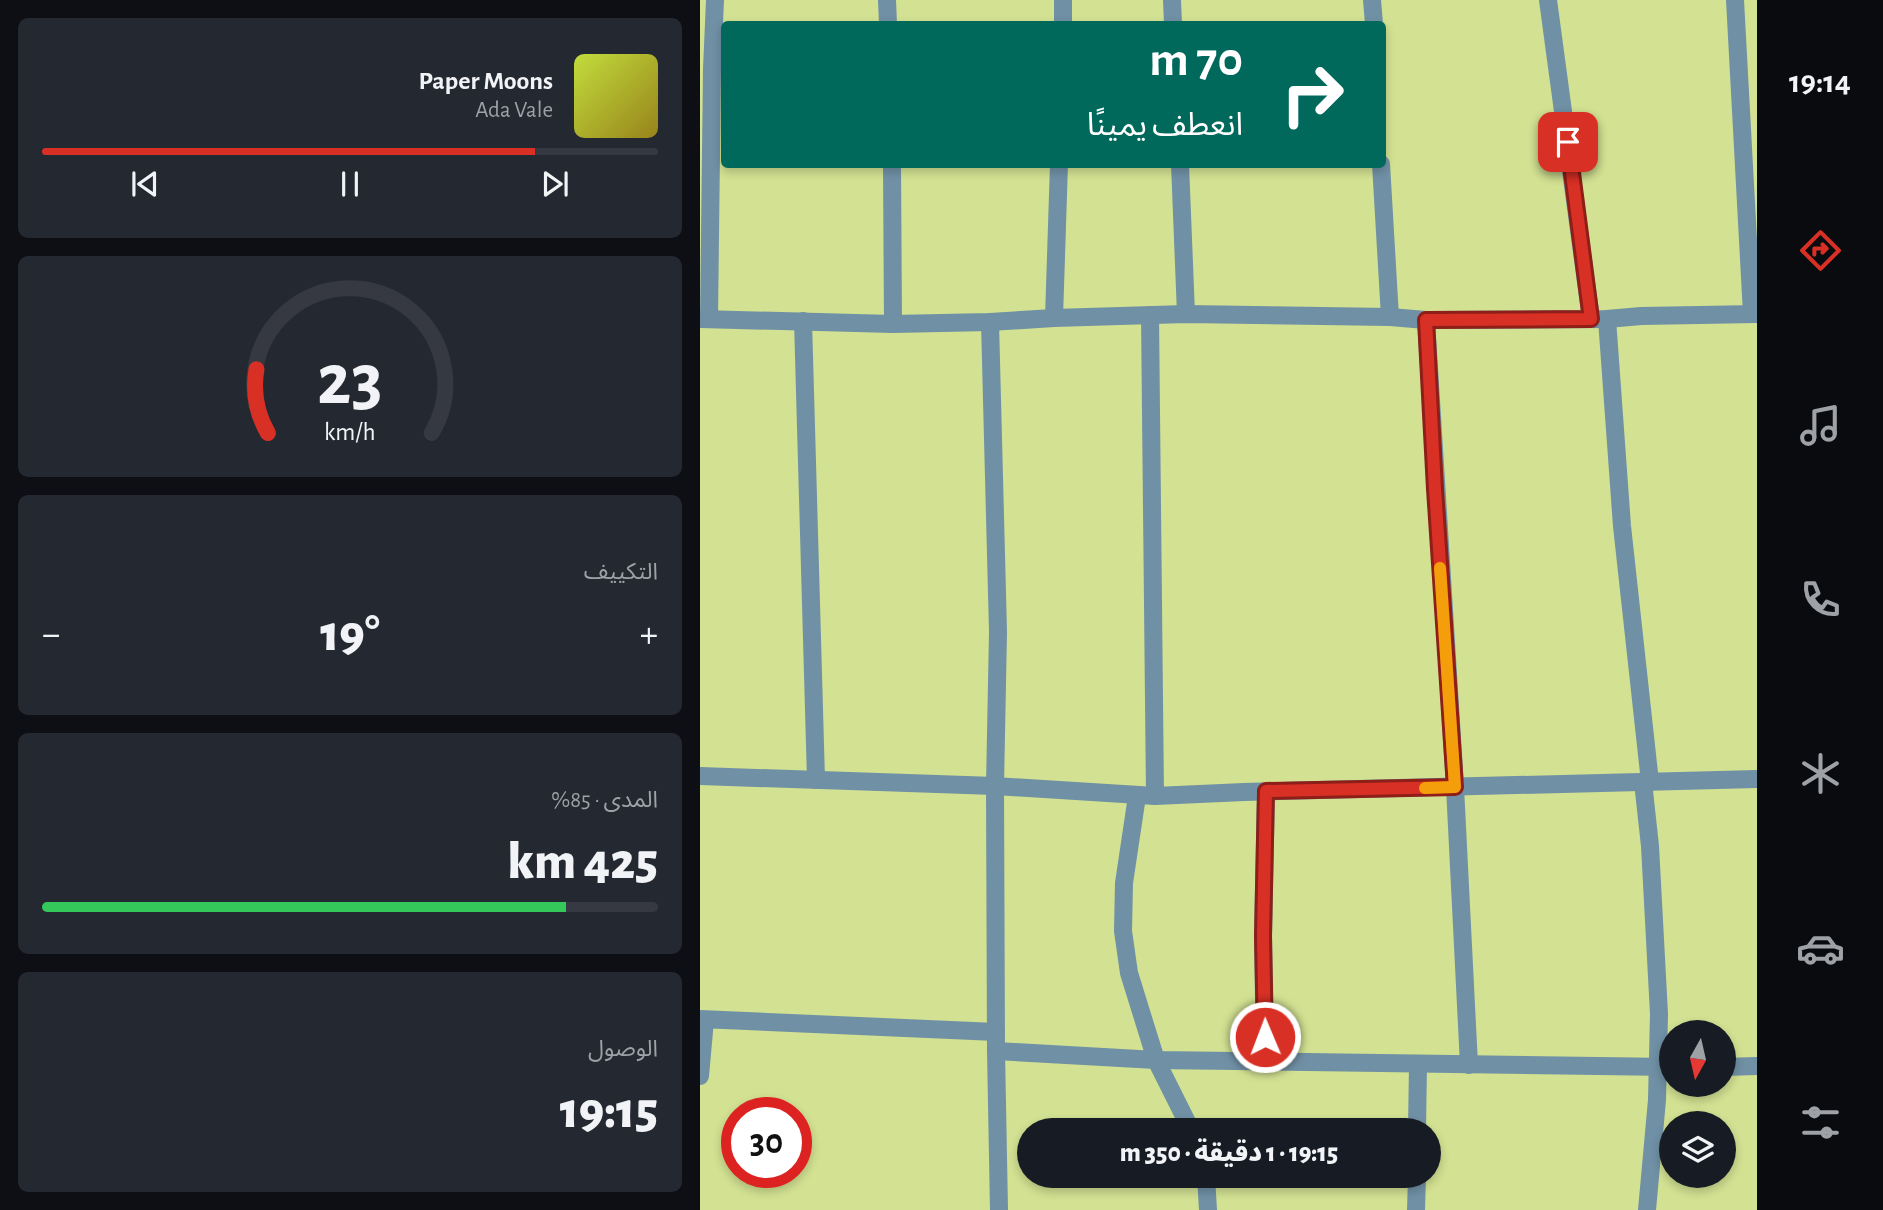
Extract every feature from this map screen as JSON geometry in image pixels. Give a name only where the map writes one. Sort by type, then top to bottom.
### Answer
[{"type":"street","points":[[715,0],[704,319],[893,324],[1186,314],[1426,320],[1599,319],[1754,314],[1735,0]]},
{"type":"street","points":[[887,0],[888,21]]},
{"type":"street","points":[[1063,0],[1063,21]]},
{"type":"street","points":[[1172,0],[1173,21]]},
{"type":"street","points":[[1372,0],[1374,21]]},
{"type":"street","points":[[1548,0],[1599,319],[1622,526],[1647,782],[1660,1020]]},
{"type":"street","points":[[892,168],[893,324]]},
{"type":"street","points":[[1054,318],[1059,168]]},
{"type":"street","points":[[1180,168],[1186,314]]},
{"type":"street","points":[[1381,168],[1390,317]]},
{"type":"street","points":[[1150,315],[1146,796],[1124,883],[1123,931],[1129,973],[1156,1060],[1185,1118]]},
{"type":"street","points":[[1426,320],[1469,1065]]},
{"type":"street","points":[[803,321],[816,780]]},
{"type":"street","points":[[990,322],[998,632],[995,786],[999,1210]]},
{"type":"street","points":[[700,776],[995,786],[1146,796],[1757,779]]},
{"type":"street","points":[[1265,1062],[1263,936],[1266,791]]},
{"type":"street","points":[[700,1076],[702,1019],[996,1032]]},
{"type":"street","points":[[996,1051],[1156,1060],[1659,1067]]},
{"type":"street","points":[[1417,1118],[1418,1064]]},
{"type":"street","points":[[1736,1067],[1757,1066]]},
{"type":"street","points":[[1647,1210],[1659,1092]]},
{"type":"street","points":[[1207,1188],[1208,1210]]},
{"type":"street","points":[[1416,1210],[1417,1188]]},
{"type":"slow traffic","points":[[1425,788],[1455,787],[1440,568]]},
{"type":"route","points":[[1265,1037],[1263,936],[1266,791],[1455,787],[1426,320],[1591,319],[1568,142]]}]
